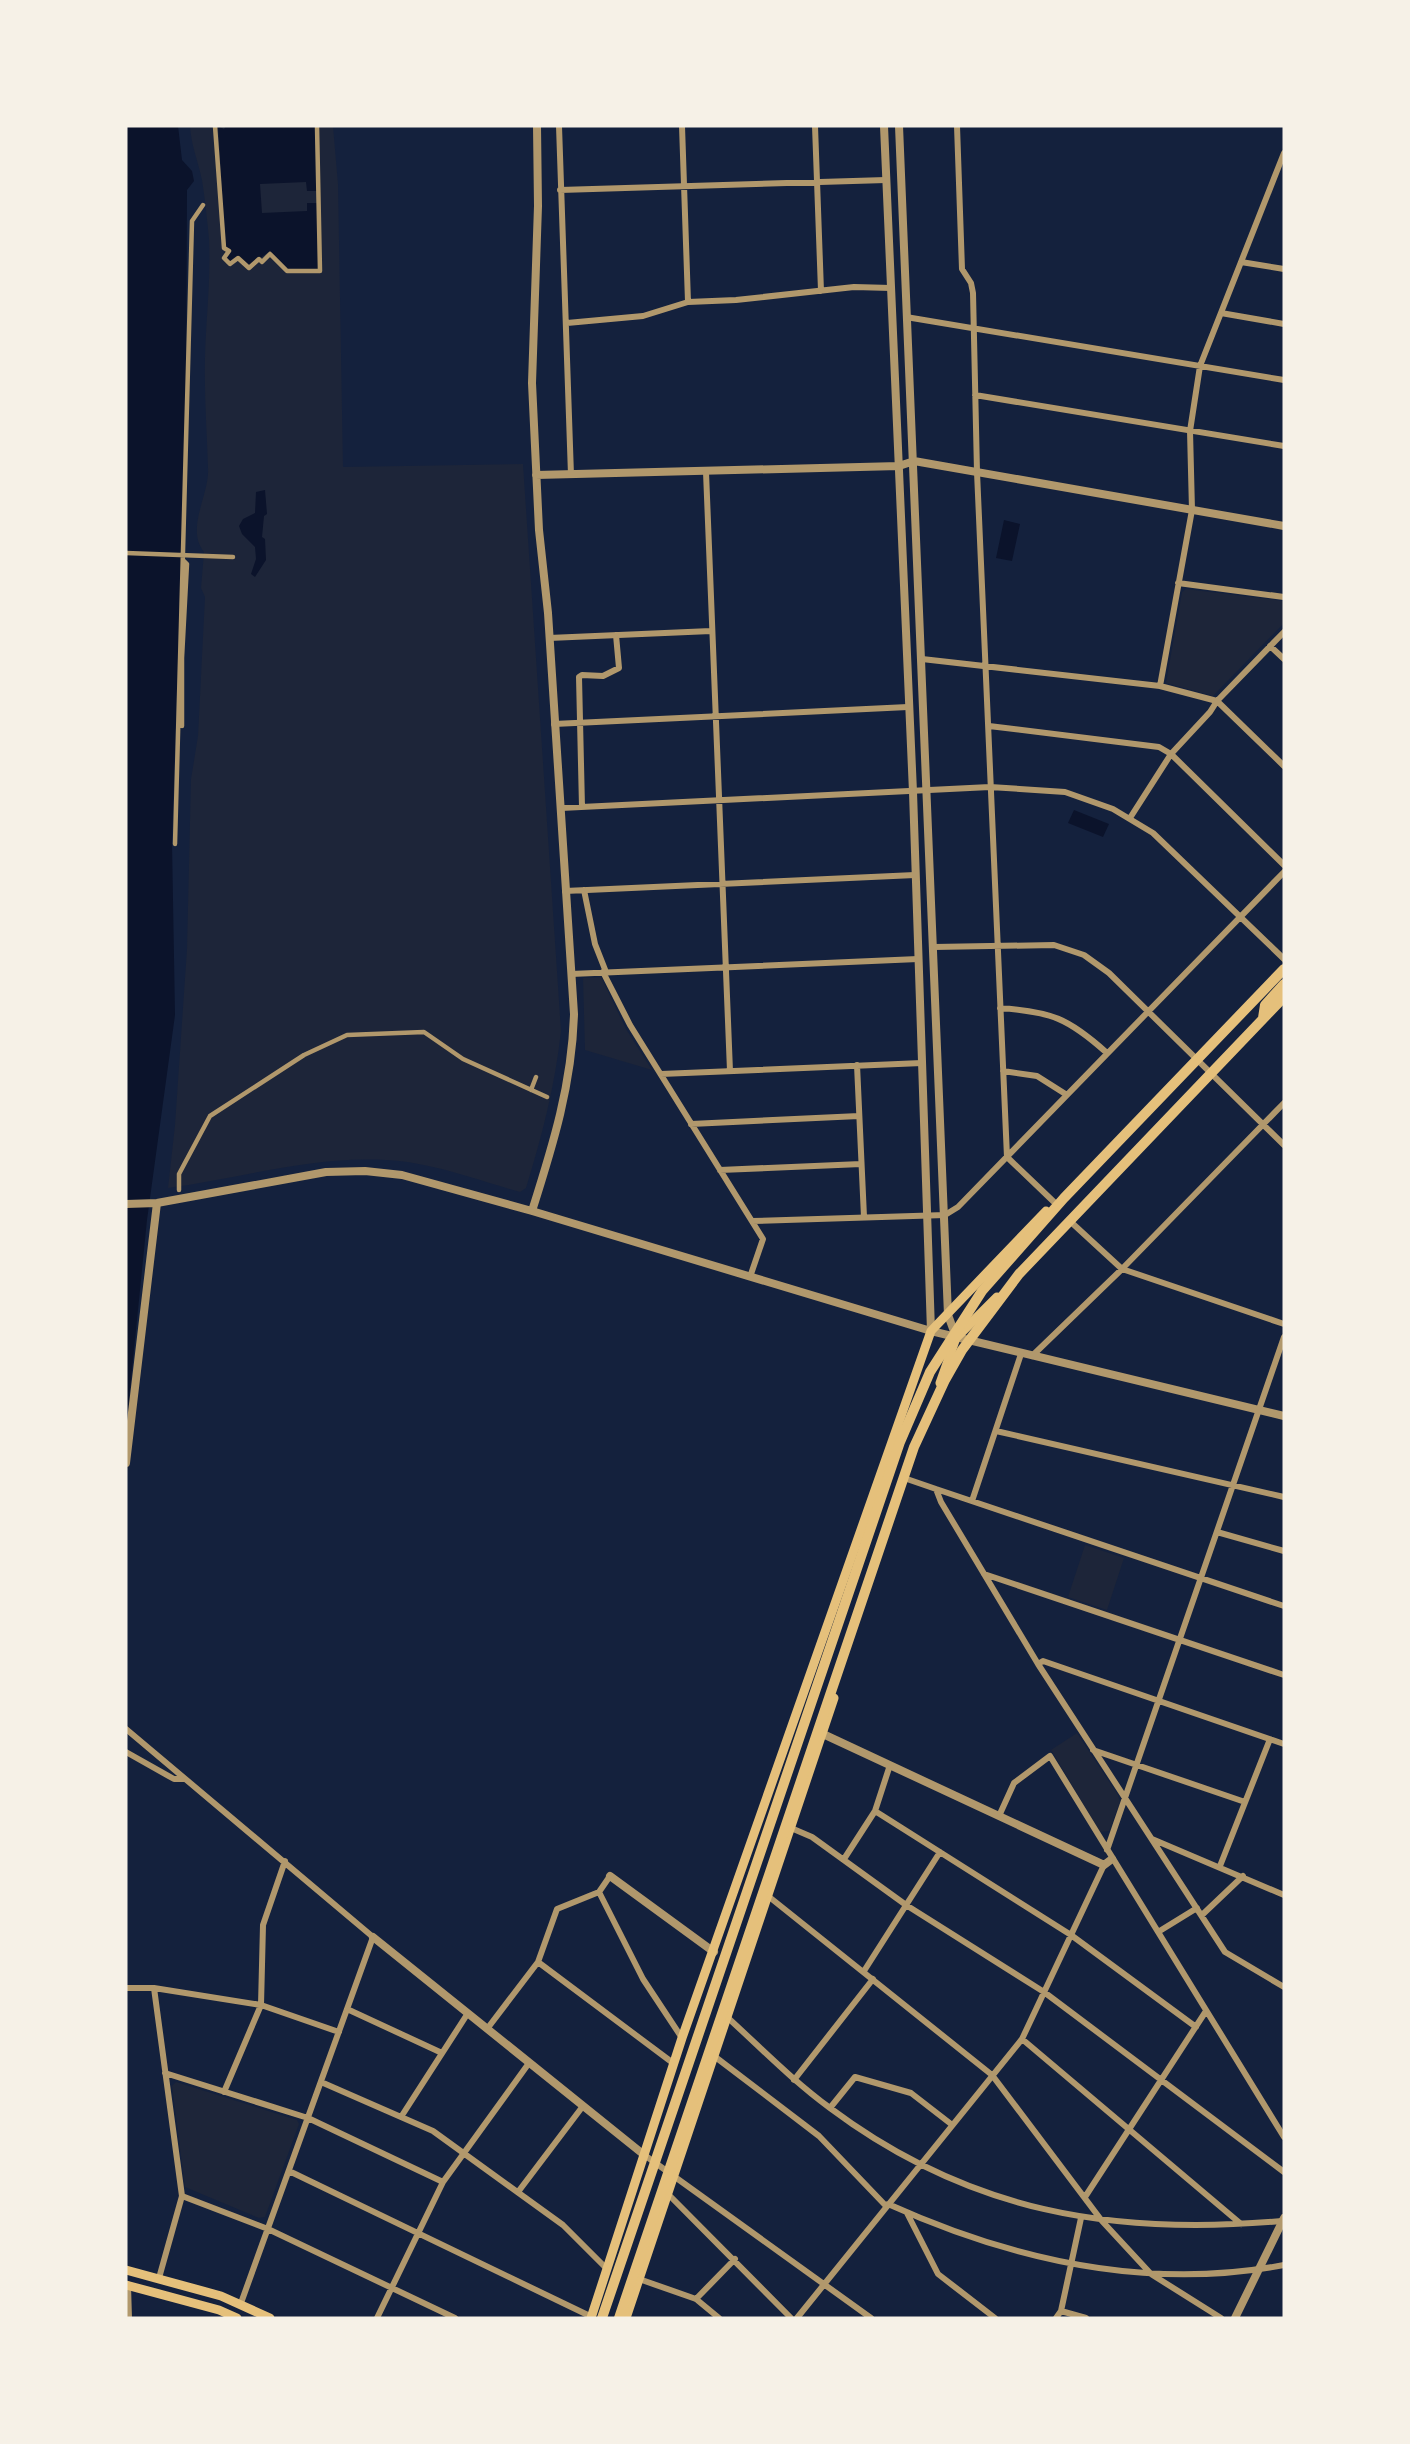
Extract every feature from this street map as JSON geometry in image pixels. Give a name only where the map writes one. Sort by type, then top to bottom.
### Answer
[{"type":"highway","points":[[595,2318],[900,1442],[930,1372],[964,1315],[1004,1264],[1284,967]]},
{"type":"highway","points":[[1263,1019],[1265,1005],[1284,984]]},
{"type":"highway","points":[[619,2318],[914,1447],[945,1380],[980,1324],[1035,1256],[1284,997]]},
{"type":"main road","points":[[595,2318],[643,2154],[673,2063],[931,1331],[1194,1057],[1284,967]]},
{"type":"main road","points":[[626,2318],[823,1734],[904,1478],[956,1338],[1284,1005]]},
{"type":"main road","points":[[126,2268],[241,2303],[270,2318]]},
{"type":"main road","points":[[127,2285],[237,2318]]},
{"type":"street","points":[[215,126],[224,248],[229,251],[224,258],[230,264],[238,258],[249,268],[259,259],[262,262],[270,254],[287,271],[320,271],[317,126]]},
{"type":"street","points":[[532,1211],[556,1133],[571,1071],[574,1014],[536,475],[532,383],[538,206],[537,126]]},
{"type":"street","points":[[558,126],[571,475]]},
{"type":"street","points":[[682,126],[688,302]]},
{"type":"street","points":[[815,126],[821,291]]},
{"type":"street","points":[[884,126],[893,396],[899,466],[913,792],[929,1215],[931,1331]]},
{"type":"street","points":[[899,126],[948,1314],[956,1338]]},
{"type":"street","points":[[957,126],[962,269],[972,289],[977,472],[1007,1157],[1054,1202]]},
{"type":"street","points":[[1160,686],[1192,510],[1190,431],[1200,366],[1284,153]]},
{"type":"street","points":[[560,190],[886,180]]},
{"type":"street","points":[[175,844],[177,684],[183,560],[192,221],[203,205]]},
{"type":"street","points":[[1241,262],[1284,269]]},
{"type":"street","points":[[567,323],[643,316],[688,302],[736,300],[854,287],[891,288]]},
{"type":"street","points":[[1221,313],[1284,324]]},
{"type":"street","points":[[906,317],[1284,380]]},
{"type":"street","points":[[975,395],[1284,446]]},
{"type":"street","points":[[536,475],[899,466],[914,461],[1284,526]]},
{"type":"street","points":[[706,472],[724,968],[730,1071]]},
{"type":"street","points":[[126,553],[233,557]]},
{"type":"street","points":[[182,726],[182,658],[188,564],[183,560]]},
{"type":"street","points":[[1178,583],[1284,597]]},
{"type":"street","points":[[549,638],[711,632]]},
{"type":"street","points":[[1130,818],[1171,754],[1210,712],[1217,701],[1284,632]]},
{"type":"street","points":[[582,807],[579,677],[582,675],[603,676],[619,668],[616,635]]},
{"type":"street","points":[[1270,646],[1284,659]]},
{"type":"street","points":[[922,659],[1160,686],[1217,701],[1284,766]]},
{"type":"street","points":[[554,724],[908,707]]},
{"type":"street","points":[[989,726],[1149,744],[1171,754],[1284,865]]},
{"type":"street","points":[[561,808],[990,787],[1065,792],[1100,804],[1130,818],[1172,848],[1284,959]]},
{"type":"street","points":[[752,1221],[945,1215],[958,1207],[1000,1161],[1007,1157],[1284,872]]},
{"type":"street","points":[[565,891],[915,875]]},
{"type":"street","points":[[584,890],[595,944],[604,972],[630,1025],[763,1239],[750,1277]]},
{"type":"street","points":[[934,947],[1054,945],[1074,950],[1102,968],[1149,1011],[1257,1116],[1262,1126],[1284,1145]]},
{"type":"street","points":[[571,974],[918,959]]},
{"type":"street","points":[[1000,1008],[1038,1011],[1058,1017],[1081,1030],[1107,1053]]},
{"type":"street","points":[[179,1190],[179,1174],[210,1116],[304,1055],[347,1035],[424,1032],[464,1059],[547,1097]]},
{"type":"street","points":[[661,1074],[922,1062]]},
{"type":"street","points":[[857,1065],[864,1217]]},
{"type":"street","points":[[1003,1071],[1037,1076],[1067,1095]]},
{"type":"street","points":[[531,1089],[536,1077]]},
{"type":"street","points":[[1032,1356],[1122,1269],[1284,1103]]},
{"type":"street","points":[[692,1124],[859,1116]]},
{"type":"street","points":[[720,1170],[861,1164]]},
{"type":"street","points":[[126,1204],[155,1203],[293,1176],[365,1171],[432,1182],[956,1338],[1284,1416]]},
{"type":"street","points":[[126,1463],[155,1203]]},
{"type":"street","points":[[1072,1222],[1122,1269],[1284,1324]]},
{"type":"street","points":[[1107,1850],[1284,1337]]},
{"type":"street","points":[[972,1501],[1021,1354]]},
{"type":"street","points":[[996,1431],[1284,1497]]},
{"type":"street","points":[[904,1478],[1284,1606]]},
{"type":"street","points":[[936,1489],[940,1502],[1038,1664],[1225,1952],[1284,1987]]},
{"type":"street","points":[[1217,1532],[1284,1551]]},
{"type":"street","points":[[984,1574],[1284,1675]]},
{"type":"street","points":[[1038,1664],[1043,1661],[1284,1744]]},
{"type":"street","points":[[126,1729],[373,1937],[643,2154],[674,2174],[871,2318]]},
{"type":"street","points":[[823,1734],[1104,1865]]},
{"type":"street","points":[[1220,1866],[1270,1739]]},
{"type":"street","points":[[1092,1749],[1245,1802]]},
{"type":"street","points":[[126,1752],[174,1779],[185,1779]]},
{"type":"street","points":[[999,1816],[1014,1783],[1050,1756],[1284,2138]]},
{"type":"street","points":[[844,1859],[875,1811],[890,1766]]},
{"type":"street","points":[[875,1811],[1071,1935],[1196,2027]]},
{"type":"street","points":[[791,1828],[812,1837],[906,1905],[1044,1992],[1284,2172]]},
{"type":"street","points":[[1152,1839],[1284,1895]]},
{"type":"street","points":[[864,1971],[940,1852]]},
{"type":"street","points":[[798,2318],[951,2124],[1022,2039],[1104,1865],[1113,1859]]},
{"type":"street","points":[[224,2092],[261,2005],[263,1925],[285,1861]]},
{"type":"street","points":[[487,2029],[538,1962],[557,1909],[599,1892],[610,1876],[714,1952]]},
{"type":"street","points":[[1202,1915],[1243,1876]]},
{"type":"street","points":[[599,1892],[643,1979],[682,2038]]},
{"type":"street","points":[[768,1896],[992,2075],[1102,2221],[1151,2274],[1221,2318]]},
{"type":"street","points":[[1158,1932],[1197,1908]]},
{"type":"street","points":[[241,2303],[373,1937]]},
{"type":"street","points":[[538,1962],[673,2063]]},
{"type":"street","points":[[794,2080],[873,1979]]},
{"type":"street","points":[[126,1988],[154,1988],[261,2005],[339,2032]]},
{"type":"street","points":[[154,1988],[182,2196],[159,2278]]},
{"type":"street","points":[[348,2009],[442,2053]]},
{"type":"street","points":[[1085,2197],[1206,2011]]},
{"type":"street","points":[[401,2117],[468,2013]]},
{"type":"street","points":[[727,2017],[794,2080],[830,2108],[919,2164],[964,2186],[1002,2199],[1102,2221],[1148,2225],[1242,2225],[1283,2220]]},
{"type":"street","points":[[1022,2039],[1242,2225]]},
{"type":"street","points":[[714,2056],[819,2136],[887,2205],[907,2213],[1010,2250],[1071,2265],[1151,2274],[1185,2275],[1259,2270],[1284,2265]]},
{"type":"street","points":[[377,2318],[443,2182],[529,2063]]},
{"type":"street","points":[[165,2073],[308,2118],[443,2182]]},
{"type":"street","points":[[830,2108],[855,2077],[911,2093],[951,2124]]},
{"type":"street","points":[[321,2082],[433,2131],[464,2156],[563,2225],[608,2269]]},
{"type":"street","points":[[518,2192],[583,2106]]},
{"type":"street","points":[[289,2171],[595,2318]]},
{"type":"street","points":[[668,2194],[791,2318]]},
{"type":"street","points":[[182,2196],[268,2229],[455,2318]]},
{"type":"street","points":[[907,2213],[938,2274],[995,2318]]},
{"type":"street","points":[[1056,2318],[1061,2311],[1081,2218]]},
{"type":"street","points":[[1235,2318],[1283,2220]]},
{"type":"street","points":[[696,2299],[735,2259]]},
{"type":"street","points":[[639,2279],[696,2299],[718,2318]]},
{"type":"street","points":[[127,2285],[128,2318]]},
{"type":"street","points":[[1061,2311],[1086,2318]]},
{"type":"shaded area","points":[[126,126],[178,126],[182,160],[192,171],[194,181],[187,190],[186,407],[172,843],[175,1015],[147,1220],[126,1430]]},
{"type":"shaded area","points":[[190,126],[333,126],[338,184],[343,467],[523,464],[561,1031],[552,1091],[543,1130],[526,1188],[520,1192],[454,1172],[403,1161],[386,1160],[303,1164],[168,1188],[175,1125],[187,949],[191,779],[198,736],[205,597],[201,588],[204,552],[199,543],[197,522],[208,478],[205,372],[209,239],[202,180]]},
{"type":"shaded area","points":[[218,126],[224,129],[226,126],[315,126],[317,191],[307,191],[306,182],[260,184],[262,213],[307,211],[307,203],[317,203],[318,269],[288,269],[270,251],[249,266],[239,256],[231,262],[226,257]]},
{"type":"shaded area","points":[[265,490],[267,514],[264,516],[262,537],[265,539],[266,560],[255,577],[251,574],[256,559],[255,547],[242,534],[239,526],[243,519],[255,513],[256,492]]},
{"type":"shaded area","points":[[1004,520],[1020,524],[1012,561],[996,558]]},
{"type":"shaded area","points":[[1186,589],[1284,601],[1284,623],[1213,696],[1166,683],[1182,592]]},
{"type":"shaded area","points":[[1074,810],[1109,824],[1103,837],[1068,823]]},
{"type":"shaded area","points":[[601,977],[626,1029],[652,1070],[585,1050],[583,978]]},
{"type":"shaded area","points":[[1085,1545],[1124,1558],[1107,1610],[1068,1597]]},
{"type":"shaded area","points":[[1077,1733],[1118,1795],[1120,1802],[1109,1831],[1100,1832],[1051,1750]]},
{"type":"shaded area","points":[[176,2082],[297,2120],[299,2124],[265,2217],[259,2218],[185,2187],[172,2086]]}]
